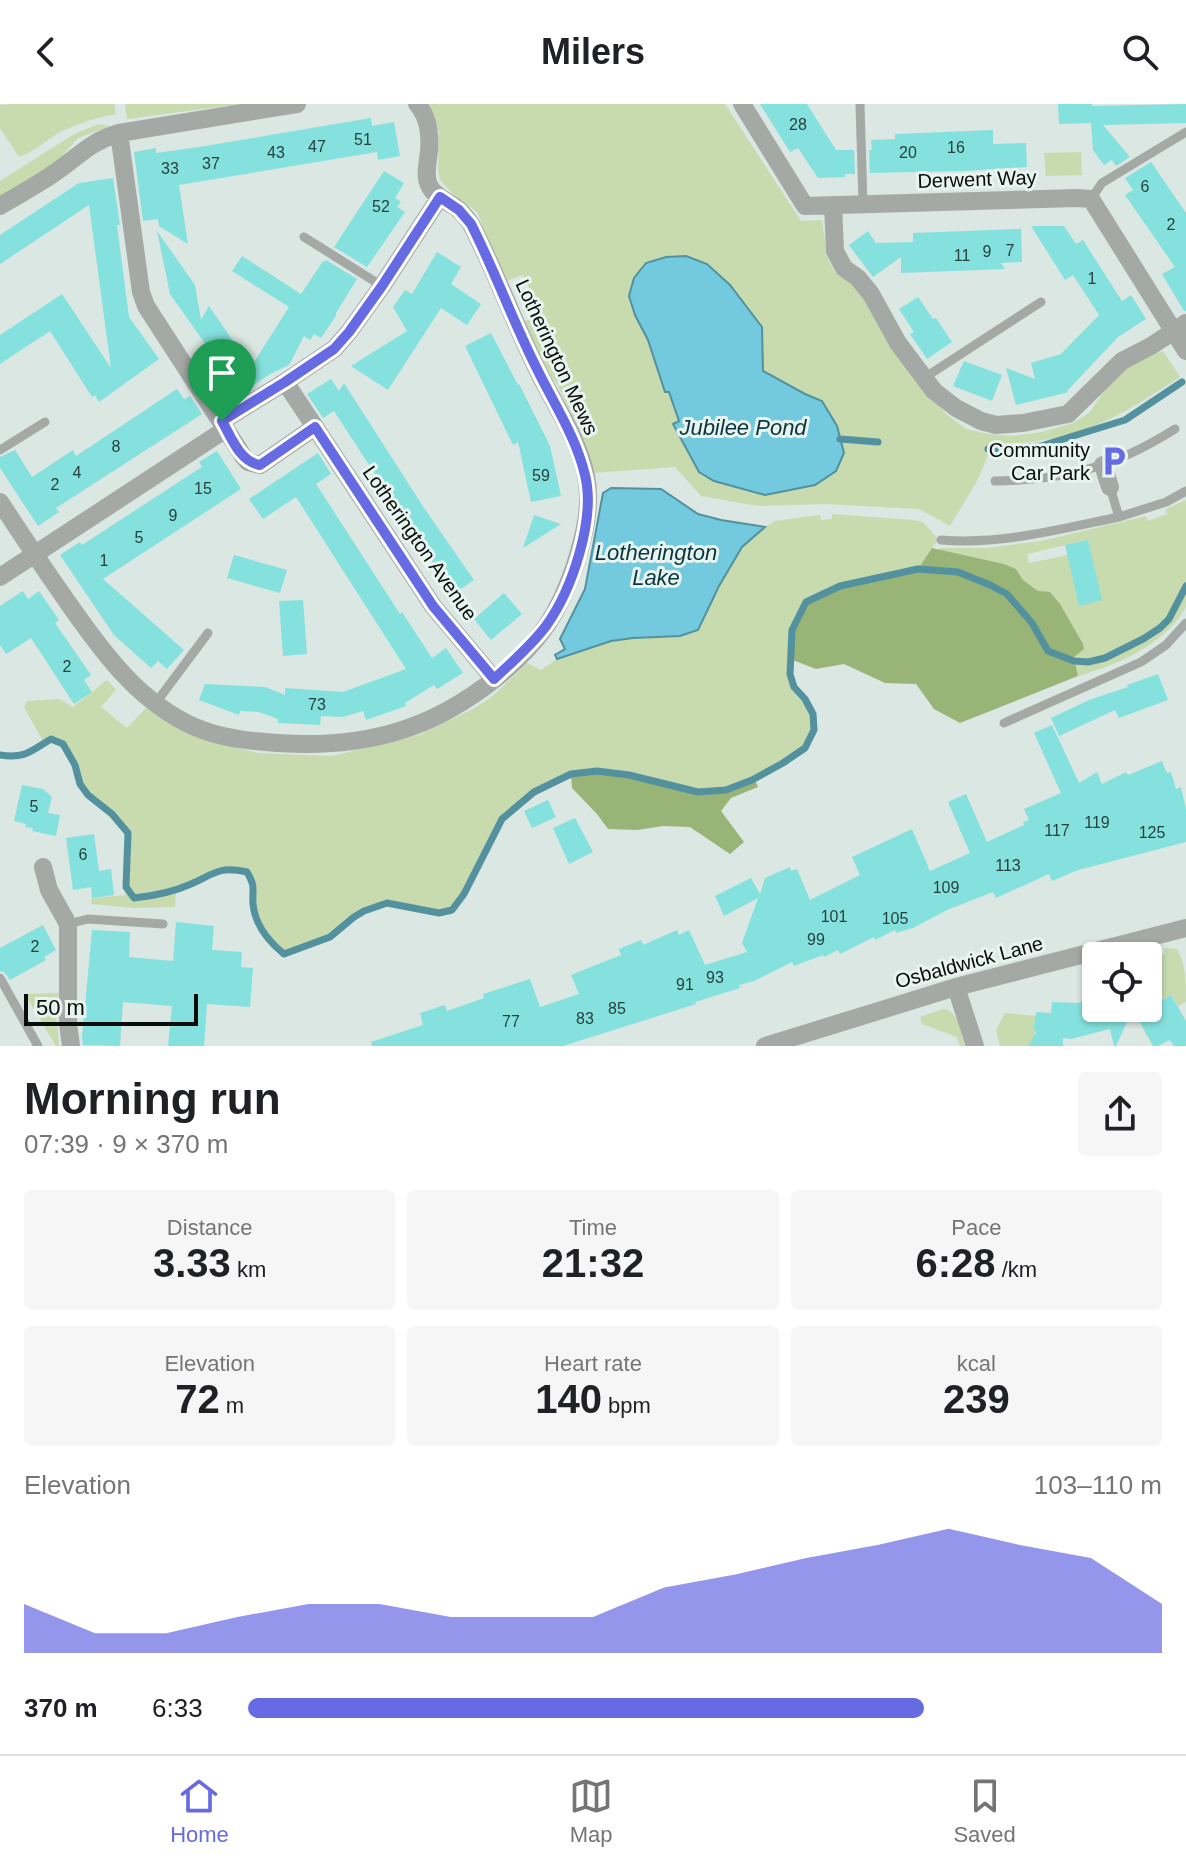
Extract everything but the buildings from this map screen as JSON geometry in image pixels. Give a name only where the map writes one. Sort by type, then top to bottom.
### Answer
[{"type":"street","points":[[0,206],[103,138],[297,104]]},
{"type":"street","points":[[0,577],[334,349],[349,332],[440,197],[427,181],[429,129],[417,104]]},
{"type":"street","name":"Derwent Way","points":[[742,104],[805,206],[1091,199]]},
{"type":"street","points":[[119,133],[141,292],[146,306],[248,462],[260,465],[315,427]]},
{"type":"street","name":"Lotherington Mews","points":[[0,502],[34,555],[123,675],[155,704],[193,727],[219,736],[306,746],[355,741],[404,730],[450,709],[494,679],[526,650],[546,625],[568,587],[587,517],[586,477],[566,425],[537,370],[471,224],[459,210],[440,197]]},
{"type":"street","points":[[1091,199],[1179,327],[1186,351]]},
{"type":"street","points":[[833,205],[835,251],[844,268],[858,278],[871,294],[898,343],[934,391],[956,408],[981,421],[996,425],[1068,414],[1122,361],[1179,327]]},
{"type":"street","name":"Lotherington Avenue","points":[[285,382],[433,606],[494,679]]},
{"type":"street","points":[[1103,465],[1110,487]]},
{"type":"street","points":[[43,867],[49,890],[68,924],[68,1024],[71,1046]]},
{"type":"street","name":"Osbaldwick Lane","points":[[765,1046],[956,987],[1186,929]]},
{"type":"street","points":[[956,987],[975,1046]]},
{"type":"lane","points":[[860,104],[863,204]]},
{"type":"lane","points":[[1091,199],[1102,183],[1186,132]]},
{"type":"lane","points":[[304,237],[382,286]]},
{"type":"lane","points":[[924,378],[1041,302]]},
{"type":"lane","points":[[0,450],[45,422]]},
{"type":"lane","points":[[995,481],[1063,476],[1103,465],[1175,429]]},
{"type":"lane","points":[[1110,487],[1119,517]]},
{"type":"lane","points":[[941,540],[1011,539],[1119,517],[1166,502],[1186,491]]},
{"type":"lane","points":[[1004,723],[1141,662],[1166,645],[1186,623]]},
{"type":"lane","points":[[155,704],[208,633]]},
{"type":"lane","points":[[68,924],[88,919],[163,924]]},
{"type":"lane","points":[[0,978],[38,1046]]},
{"type":"green space","points":[[114,104],[116,114],[73,126],[19,157],[0,128],[0,105]]},
{"type":"green space","points":[[125,104],[267,104],[127,119]]},
{"type":"green space","points":[[429,104],[725,104],[801,221],[822,220],[828,259],[835,272],[857,287],[906,367],[946,414],[966,429],[1013,436],[1073,423],[1090,412],[1109,384],[1129,366],[1163,351],[1180,377],[1123,412],[1086,429],[1040,441],[993,444],[977,481],[950,526],[919,509],[825,504],[758,506],[701,496],[675,467],[592,473],[582,437],[557,384],[539,362],[524,322],[540,313],[523,275],[506,281],[477,212],[440,180],[439,132]]},
{"type":"green space","points":[[99,124],[110,126],[78,138],[52,167],[0,200],[0,181],[76,133]]},
{"type":"green space","points":[[1081,152],[1082,175],[1046,176],[1044,153]]},
{"type":"green space","points":[[1186,500],[1186,607],[1166,632],[1139,651],[1109,666],[1078,676],[1074,657],[1083,644],[1016,569],[939,550],[1041,541],[1146,516],[1148,521],[1167,514],[1166,509]],"holes":[[[1088,540],[1101,600],[1079,605],[1068,555],[1029,563],[1027,554]]]},
{"type":"green space","points":[[832,514],[923,522],[938,539],[918,569],[840,586],[792,630],[790,674],[794,687],[813,714],[814,730],[805,748],[752,780],[726,790],[698,792],[629,775],[597,771],[571,774],[534,792],[502,819],[464,894],[452,910],[439,913],[387,904],[364,911],[330,937],[284,954],[259,926],[254,912],[253,885],[247,872],[217,872],[176,889],[175,907],[134,908],[91,904],[92,898],[125,895],[128,833],[112,814],[88,795],[63,744],[51,739],[44,743],[24,707],[27,701],[59,699],[73,707],[107,680],[116,690],[101,707],[127,728],[146,708],[208,741],[258,753],[332,756],[419,735],[475,708],[494,695],[527,663],[541,670],[557,659],[611,641],[633,638],[719,586],[742,547],[765,527],[775,521],[820,515],[821,520],[832,519]]},
{"type":"green space","points":[[932,548],[1004,564],[1016,569],[1023,580],[1038,591],[1050,592],[1083,644],[1084,649],[1074,657],[1078,676],[960,723],[934,709],[916,684],[885,683],[844,664],[816,669],[790,659],[797,617],[804,604],[824,592],[918,569]]},
{"type":"green space","points":[[596,773],[697,793],[726,791],[755,780],[758,787],[731,798],[721,811],[744,842],[730,854],[690,827],[608,829],[572,788],[571,775]]},
{"type":"green space","points":[[1164,948],[1177,949],[1182,961],[1186,1002],[1178,1006],[1171,995],[1162,1000],[1162,955],[1165,954]]},
{"type":"green space","points":[[59,993],[56,1014],[59,1046],[56,1046],[25,994]]},
{"type":"green space","points":[[943,1009],[956,1018],[965,1046],[960,1046],[957,1037],[922,1024],[920,1017]]},
{"type":"green space","points":[[1005,1013],[1036,1016],[1034,1046],[1000,1046],[996,1030]]},
{"type":"green space","points":[[1140,1022],[1161,1022],[1164,1028],[1147,1037]]},
{"type":"water","name":"Jubilee Pond","points":[[686,256],[707,264],[730,285],[762,327],[763,371],[822,401],[837,426],[844,453],[836,471],[815,485],[765,495],[714,481],[699,472],[673,424],[679,421],[629,296],[634,278],[646,263],[666,257]]},
{"type":"water","name":"Lotherington Lake","points":[[611,488],[661,489],[698,514],[765,527],[742,547],[698,630],[680,636],[611,641],[557,659],[555,655],[565,649],[560,639],[585,589],[603,493]]},
{"type":"waterway","points":[[988,449],[1041,446],[1125,420],[1182,382]]},
{"type":"waterway","points":[[840,439],[878,442]]},
{"type":"waterway","points":[[0,755],[22,755],[51,739],[63,744],[88,795],[112,814],[128,833],[126,887],[134,898],[177,889],[223,870],[247,872],[253,885],[254,912],[259,926],[284,954],[330,937],[364,911],[387,903],[439,913],[452,910],[464,894],[502,819],[534,792],[571,774],[597,771],[629,775],[698,792],[726,790],[783,763],[805,748],[814,730],[813,714],[794,687],[790,674],[792,630],[806,602],[840,586],[918,569],[958,572],[1007,594],[1032,623],[1048,651],[1074,661],[1088,662],[1105,658],[1160,628],[1169,619],[1186,586]]},
{"type":"place","name":"Community Car Park","points":[[1114,461]]},
{"type":"route","points":[[440,197],[459,210],[471,224],[537,370],[576,446],[586,477],[587,517],[568,587],[546,625],[526,650],[494,679],[433,606],[315,427],[260,465],[248,462],[222,421],[334,349],[382,286],[440,197]]}]
